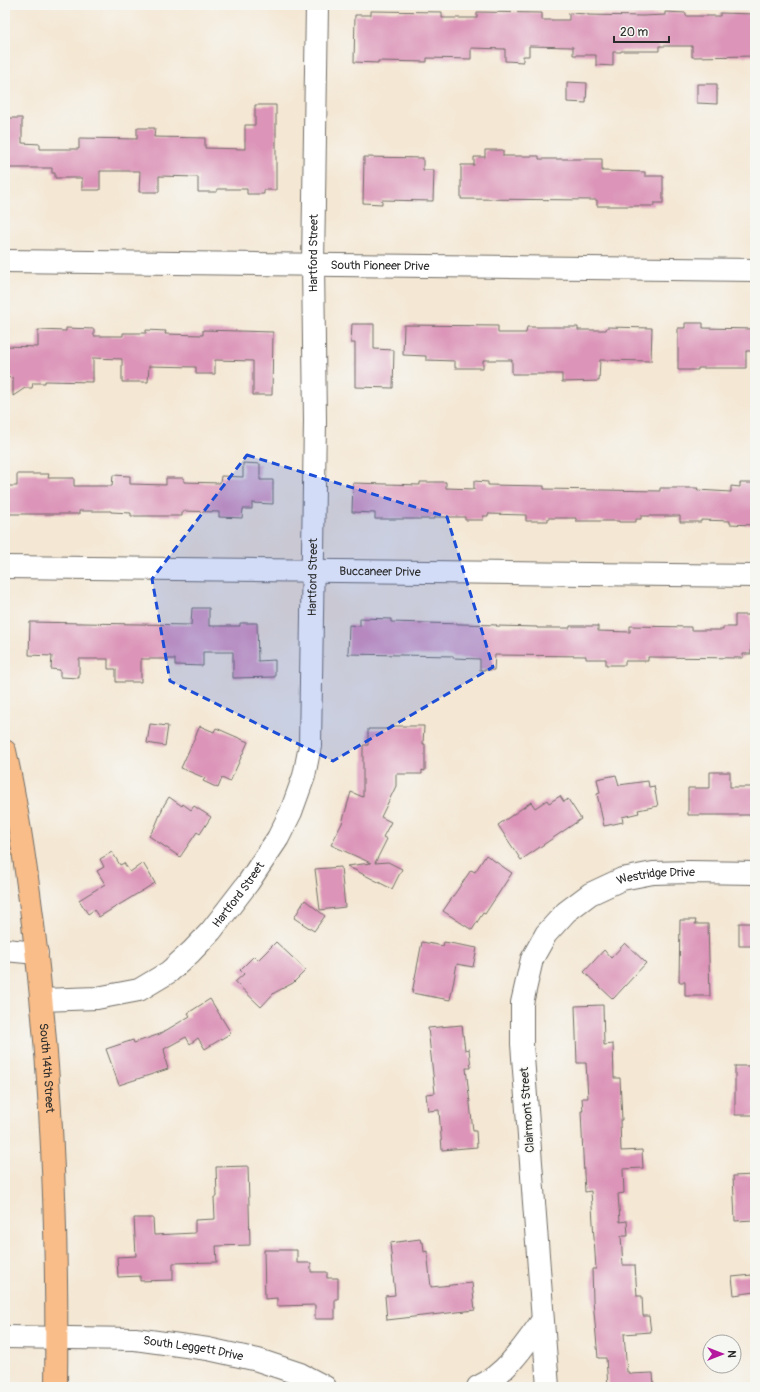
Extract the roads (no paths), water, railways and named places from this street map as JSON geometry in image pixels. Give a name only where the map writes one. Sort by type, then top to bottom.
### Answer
[{"type":"main road","name":"South 14th Street","points":[[5,751],[23,847],[42,1000],[53,1149],[57,1270],[56,1387]]},
{"type":"street","name":"Hartford Street","points":[[42,1000],[97,998],[139,990],[169,972],[211,931],[248,883],[278,838],[291,812],[304,776],[310,746],[315,421],[313,264],[316,5]]},
{"type":"street","name":"South Pioneer Drive","points":[[5,261],[755,270]]},
{"type":"street","name":"Buccaneer Drive","points":[[5,567],[755,576]]},
{"type":"street","name":"Westridge Drive","points":[[566,912],[590,894],[622,880],[653,873],[755,873]]},
{"type":"street","name":"Clairmont Street","points":[[548,1387],[522,1044],[522,1003],[532,959],[546,934],[566,912]]},
{"type":"street","points":[[5,950],[37,953]]},
{"type":"street","points":[[478,1387],[501,1371],[524,1346],[542,1321]]},
{"type":"street","name":"South Leggett Drive","points":[[5,1338],[56,1337],[135,1339],[208,1349],[258,1360],[300,1374],[325,1387]]}]
